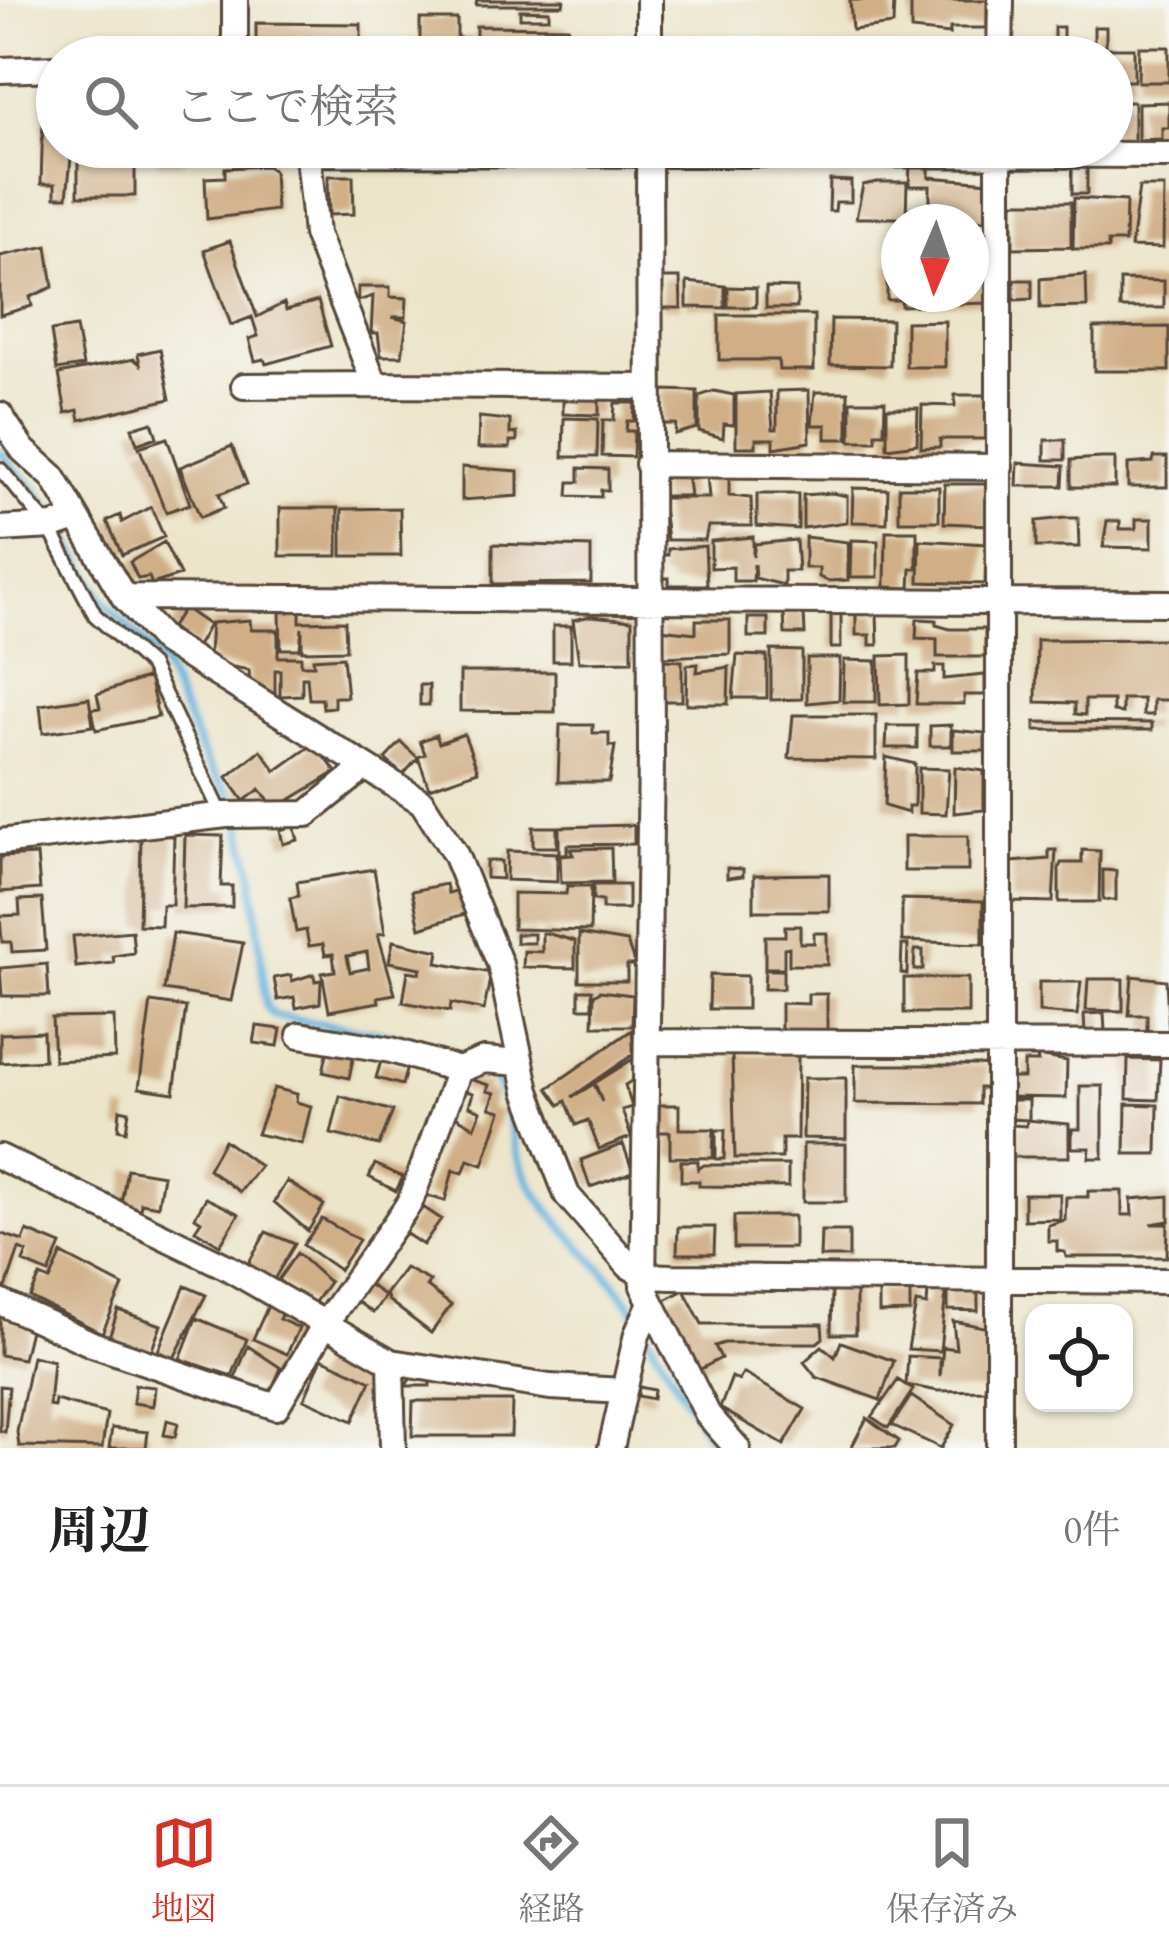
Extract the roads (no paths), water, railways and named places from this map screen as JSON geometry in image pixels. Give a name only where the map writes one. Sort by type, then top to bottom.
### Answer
[{"type":"street","points":[[235,0],[235,36]]},
{"type":"street","points":[[649,0],[649,36]]},
{"type":"street","points":[[1000,36],[1001,0]]},
{"type":"street","points":[[0,70],[36,69]]},
{"type":"street","points":[[1133,154],[1169,155]]},
{"type":"street","points":[[310,168],[316,234],[375,385]]},
{"type":"street","points":[[611,1448],[645,1317],[649,168]]},
{"type":"street","points":[[999,168],[1000,1448]]},
{"type":"street","points":[[244,386],[649,387]]},
{"type":"street","points":[[0,415],[23,450],[53,477],[62,524],[164,641],[422,802],[455,854],[500,964],[519,1063],[543,1143],[567,1196],[629,1266],[646,1276],[1169,1281]]},
{"type":"street","points":[[648,464],[1000,467]]},
{"type":"street","points":[[0,529],[62,524]]},
{"type":"street","points":[[124,597],[1169,603]]},
{"type":"street","points":[[0,842],[232,815],[307,814],[365,767]]},
{"type":"street","points":[[300,1035],[470,1065],[519,1063]]},
{"type":"street","points":[[648,1042],[1169,1044]]},
{"type":"street","points":[[0,1302],[92,1344],[276,1407],[325,1324],[410,1202],[470,1065]]},
{"type":"street","points":[[0,1157],[226,1267],[391,1362],[550,1388],[624,1391]]},
{"type":"street","points":[[645,1317],[708,1415],[737,1448]]},
{"type":"street","points":[[391,1362],[393,1448]]},
{"type":"lane","points":[[0,469],[62,524],[94,615],[152,666],[232,815]]},
{"type":"waterway","points":[[0,452],[45,501],[107,605],[161,661],[207,763],[236,803],[253,877],[266,1007],[275,1016],[396,1036],[468,1059]]},
{"type":"waterway","points":[[487,1069],[501,1091],[518,1154],[533,1187],[638,1317]]},
{"type":"waterway","points":[[645,1330],[715,1448]]}]
